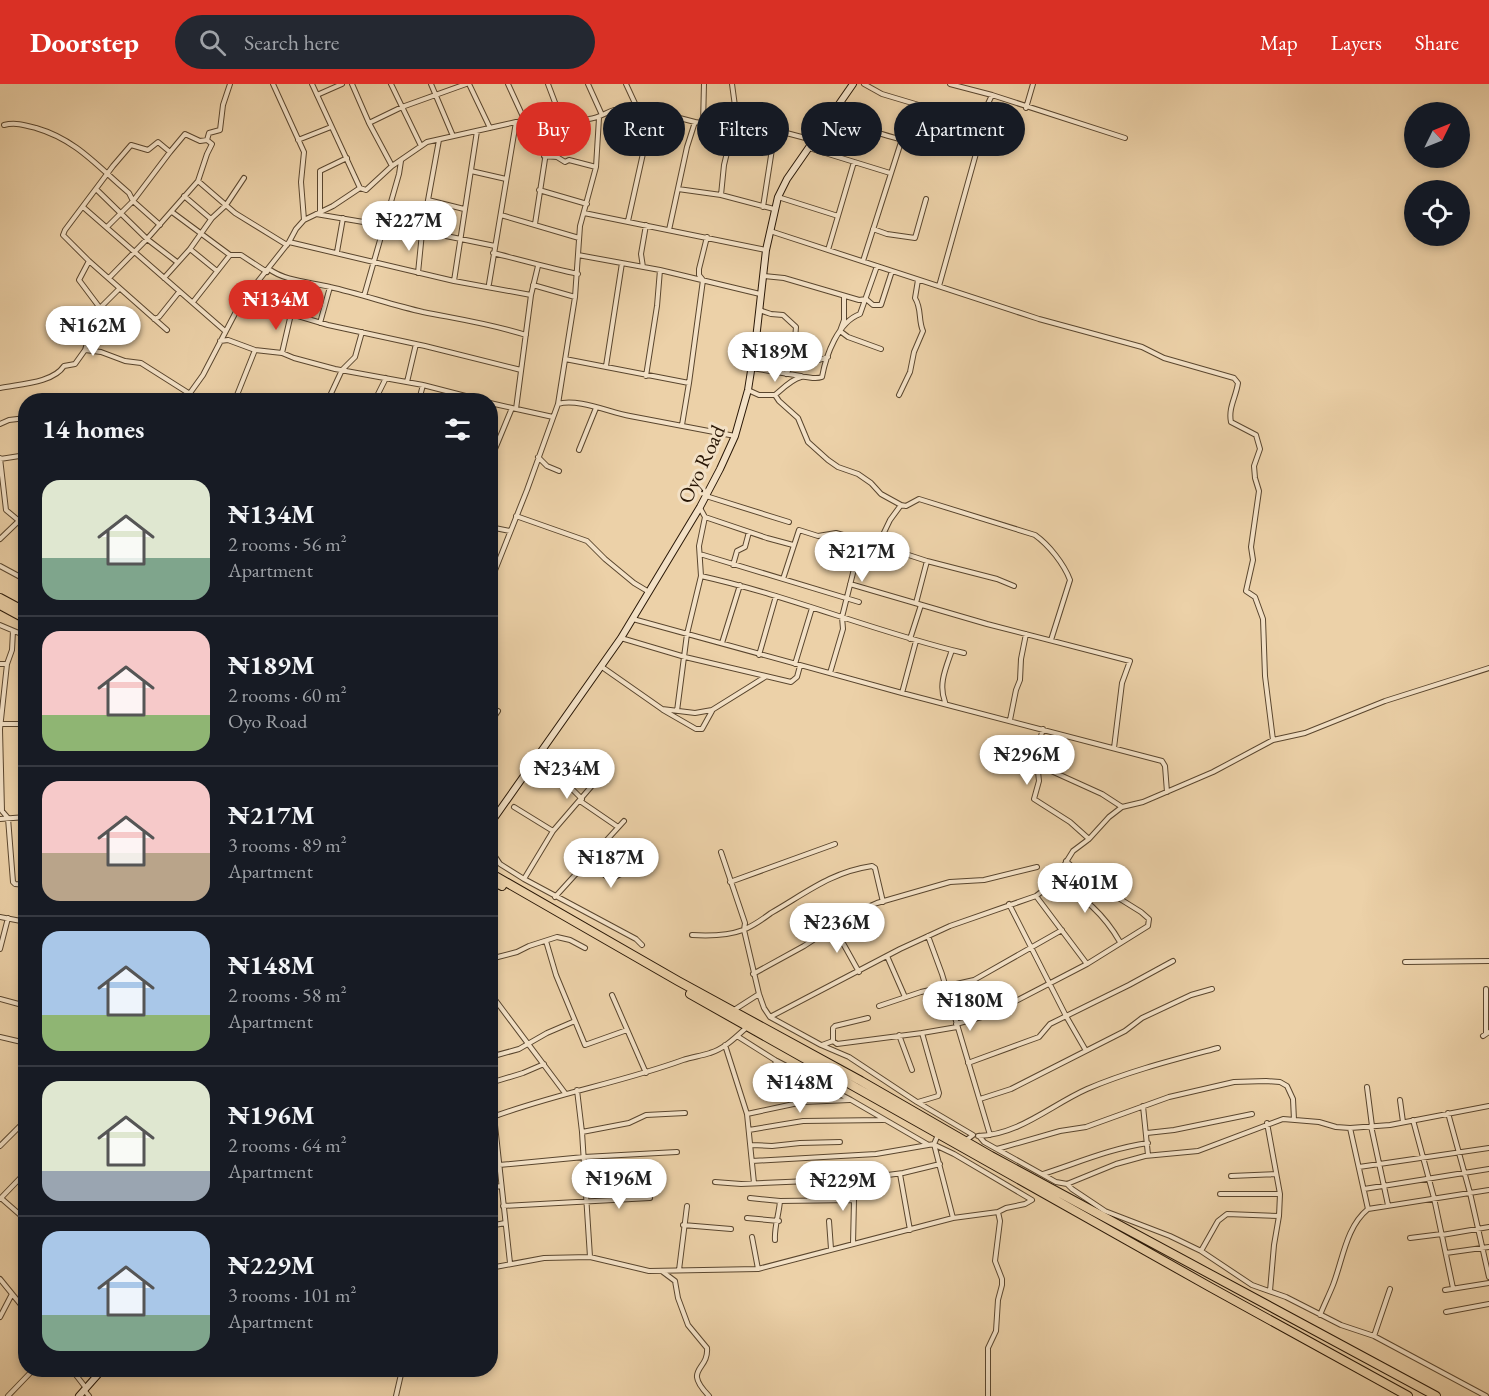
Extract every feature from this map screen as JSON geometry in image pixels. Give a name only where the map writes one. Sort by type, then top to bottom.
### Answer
[{"type":"highway","points":[[0,598],[18,608]]},
{"type":"highway","points":[[0,605],[18,615]]},
{"type":"highway","points":[[498,878],[747,1027],[1408,1396]]},
{"type":"highway","points":[[498,883],[677,983],[861,1081],[965,1141],[1436,1396]]},
{"type":"street","points":[[207,140],[209,133],[220,130],[223,105],[230,84]]},
{"type":"street","points":[[273,84],[304,152],[301,182],[304,220]]},
{"type":"street","points":[[312,84],[360,188],[366,190],[392,166],[421,146],[453,136],[516,122],[489,286]]},
{"type":"street","points":[[317,95],[342,84]]},
{"type":"street","points":[[352,84],[369,123],[392,166]]},
{"type":"street","points":[[391,84],[421,146]]},
{"type":"street","points":[[431,84],[453,136]]},
{"type":"street","points":[[369,123],[402,107],[468,84],[490,128]]},
{"type":"street","points":[[508,84],[516,102]]},
{"type":"street","points":[[548,84],[555,102]]},
{"type":"street","points":[[498,563],[558,404],[578,274],[580,226],[596,167],[601,116],[588,84]]},
{"type":"street","points":[[626,84],[634,102]]},
{"type":"street","points":[[704,84],[704,102]]},
{"type":"street","points":[[732,84],[733,102]]},
{"type":"street","name":"Oyo Road","points":[[840,102],[853,84]]},
{"type":"street","points":[[864,84],[882,94],[907,102]]},
{"type":"street","points":[[950,84],[993,95],[1026,108],[1125,138]]},
{"type":"street","points":[[1026,108],[1034,84]]},
{"type":"street","points":[[990,102],[993,95]]},
{"type":"street","points":[[591,117],[601,116]]},
{"type":"street","points":[[669,230],[687,147],[695,122],[685,119]]},
{"type":"street","points":[[4,125],[12,123],[30,126],[61,137],[87,154],[108,172],[129,193],[133,201],[160,225]]},
{"type":"street","points":[[298,140],[331,127]]},
{"type":"street","points":[[454,281],[477,131]]},
{"type":"street","points":[[106,227],[133,201],[185,134],[200,141],[207,140],[212,144],[198,181],[172,212],[109,278]]},
{"type":"street","points":[[418,273],[422,233],[439,140]]},
{"type":"street","points":[[167,330],[88,261],[63,235],[108,172],[131,145],[148,150],[158,142],[170,152]]},
{"type":"street","points":[[535,224],[544,156],[596,167]]},
{"type":"street","points":[[628,221],[642,156]]},
{"type":"street","points":[[721,195],[727,156]]},
{"type":"street","points":[[763,207],[771,156]]},
{"type":"street","name":"Oyo Road","points":[[498,813],[602,667],[633,619],[700,507],[735,436],[748,390],[766,250],[774,209],[778,197],[803,156]]},
{"type":"street","points":[[834,156],[890,173]]},
{"type":"street","points":[[863,261],[896,156]]},
{"type":"street","points":[[939,286],[975,156]]},
{"type":"street","points":[[317,213],[320,171],[347,158]]},
{"type":"street","points":[[364,296],[401,160]]},
{"type":"street","points":[[828,250],[854,162]]},
{"type":"street","points":[[471,171],[506,179]]},
{"type":"street","points":[[164,278],[190,249],[211,219],[226,205],[244,178]]},
{"type":"street","points":[[198,181],[235,213],[288,243],[337,252],[454,281],[531,295]]},
{"type":"street","points":[[190,393],[203,375],[219,341],[244,300],[268,271],[296,229],[304,220],[333,206],[360,188]]},
{"type":"street","points":[[96,189],[147,239],[177,262]]},
{"type":"street","points":[[678,189],[721,195],[774,209]]},
{"type":"street","points":[[539,190],[587,204]]},
{"type":"street","points":[[184,196],[211,219]]},
{"type":"street","points":[[778,197],[838,216]]},
{"type":"street","points":[[873,229],[886,234],[915,238],[926,199]]},
{"type":"street","points":[[428,200],[464,208]]},
{"type":"street","points":[[84,207],[225,331]]},
{"type":"street","points":[[172,212],[230,255],[241,255],[275,274],[421,311],[487,323],[526,335]]},
{"type":"street","points":[[317,213],[495,246]]},
{"type":"street","points":[[584,213],[766,250]]},
{"type":"street","points":[[501,216],[579,238]]},
{"type":"street","points":[[337,252],[343,218]]},
{"type":"street","points":[[643,267],[641,254],[646,225]]},
{"type":"street","points":[[769,231],[1039,319],[1142,347],[1164,358],[1234,378],[1238,383],[1229,413],[1231,422],[1256,435],[1260,448],[1254,466],[1259,491],[1251,547],[1254,560],[1246,591],[1255,597],[1263,619],[1264,676],[1273,740]]},
{"type":"street","points":[[682,424],[703,280],[699,269],[707,237]]},
{"type":"street","points":[[190,249],[217,271]]},
{"type":"street","points":[[494,254],[578,274]]},
{"type":"street","points":[[193,302],[230,255]]},
{"type":"street","points":[[578,255],[660,270],[760,294]]},
{"type":"street","points":[[88,261],[79,280],[100,308]]},
{"type":"street","points":[[606,366],[622,263]]},
{"type":"street","points":[[498,443],[514,408],[531,295],[538,266]]},
{"type":"street","points":[[840,331],[851,317],[860,314],[877,266]]},
{"type":"street","points":[[646,376],[660,270]]},
{"type":"street","points":[[764,276],[784,278],[859,300],[866,299],[873,305],[880,305],[892,271]]},
{"type":"street","points":[[899,395],[910,372],[914,352],[923,331],[919,306],[915,298],[918,279]]},
{"type":"street","points":[[533,285],[575,297]]},
{"type":"street","points":[[320,323],[330,287]]},
{"type":"street","points":[[0,388],[51,378],[60,373],[64,366],[75,364],[85,350],[98,311],[119,289]]},
{"type":"street","points":[[154,319],[159,317],[179,292]]},
{"type":"street","points":[[751,368],[816,379],[822,377],[844,320],[844,296]]},
{"type":"street","points":[[244,300],[320,323],[521,370]]},
{"type":"street","points":[[759,310],[783,315],[796,327],[794,363],[786,374]]},
{"type":"street","points":[[282,353],[291,314]]},
{"type":"street","points":[[840,331],[848,337],[881,349]]},
{"type":"street","points":[[331,393],[342,370],[356,357],[362,332]]},
{"type":"street","points":[[219,341],[228,340],[255,350],[282,353],[342,370],[423,385],[449,393]]},
{"type":"street","points":[[407,382],[416,344]]},
{"type":"street","points":[[85,350],[101,352],[125,362],[141,363],[187,393]]},
{"type":"street","points":[[238,393],[255,350]]},
{"type":"street","points":[[794,363],[819,360],[829,356]]},
{"type":"street","points":[[565,359],[689,383]]},
{"type":"street","points":[[748,390],[759,395],[775,395],[802,376]]},
{"type":"street","points":[[378,393],[386,378]]},
{"type":"street","points":[[421,393],[423,385]]},
{"type":"street","points":[[775,395],[798,418],[808,442],[828,460],[838,467],[858,474],[872,483],[881,494],[901,505],[906,506],[919,499],[1039,538],[1058,559],[1070,580],[1050,640]]},
{"type":"street","points":[[558,404],[575,403],[735,436]]},
{"type":"street","points":[[498,405],[553,417]]},
{"type":"street","points":[[579,450],[596,408]]},
{"type":"street","points":[[0,424],[18,419]]},
{"type":"street","points":[[0,539],[18,520],[4,506],[0,458],[18,456]]},
{"type":"street","points":[[538,457],[547,466],[559,471]]},
{"type":"street","points":[[706,496],[789,522]]},
{"type":"street","points":[[878,545],[890,520],[901,505]]},
{"type":"street","points":[[676,711],[687,634],[701,576],[699,546],[705,517],[700,507]]},
{"type":"street","points":[[516,516],[587,541],[634,583],[649,592]]},
{"type":"street","points":[[705,517],[793,545]]},
{"type":"street","points":[[498,529],[510,531]]},
{"type":"street","points":[[783,579],[799,530],[818,536],[836,533],[927,561],[997,579],[1014,586]]},
{"type":"street","points":[[733,565],[737,550],[745,547],[749,532]]},
{"type":"street","points":[[830,673],[843,628],[850,584],[863,542]]},
{"type":"street","points":[[700,554],[859,602]]},
{"type":"street","points":[[910,639],[927,561]]},
{"type":"street","points":[[0,566],[18,576]]},
{"type":"street","points":[[701,576],[740,585],[916,641],[964,653]]},
{"type":"street","points":[[850,584],[1130,661],[1122,683],[1114,748]]},
{"type":"street","points":[[723,643],[740,585]]},
{"type":"street","points":[[759,655],[776,596]]},
{"type":"street","points":[[621,638],[685,657],[791,682],[798,677],[798,665],[812,608]]},
{"type":"street","points":[[633,619],[759,655],[1162,761],[1165,766],[1167,792]]},
{"type":"street","points":[[843,628],[854,621]]},
{"type":"street","points":[[0,625],[18,634]]},
{"type":"street","points":[[13,632],[0,729],[2,812],[8,818],[14,882],[18,884]]},
{"type":"street","points":[[1010,720],[1020,680],[1026,634]]},
{"type":"street","points":[[902,693],[916,641]]},
{"type":"street","points":[[945,703],[941,692],[942,680],[952,650]]},
{"type":"street","points":[[0,664],[7,664]]},
{"type":"street","points":[[602,667],[662,709],[696,729],[702,729],[712,710]]},
{"type":"street","points":[[770,1017],[928,936],[1009,904],[1036,896],[1055,881],[1073,851],[1122,807],[1143,802],[1213,772],[1273,740],[1305,733],[1385,701],[1489,668]]},
{"type":"street","points":[[662,709],[695,713],[712,710],[765,676]]},
{"type":"street","points":[[935,701],[941,692]]},
{"type":"street","points":[[1,723],[18,723]]},
{"type":"street","points":[[1043,729],[1036,753],[1039,781],[1035,800],[1070,822],[1089,839]]},
{"type":"street","points":[[1038,765],[1102,794],[1122,807]]},
{"type":"street","points":[[530,766],[571,788],[581,800],[618,827]]},
{"type":"street","points":[[524,879],[554,831],[596,781]]},
{"type":"street","points":[[514,807],[554,831]]},
{"type":"street","points":[[0,819],[18,817]]},
{"type":"street","points":[[555,897],[624,821]]},
{"type":"street","points":[[730,882],[835,844]]},
{"type":"street","points":[[721,852],[745,923],[744,930],[753,974],[764,1008],[770,1017],[821,1045],[849,1057],[917,1102],[973,1135],[990,1135],[1021,1126],[1072,1096],[1133,1071],[1218,1048]]},
{"type":"street","points":[[591,856],[604,876],[609,878],[614,878],[644,861]]},
{"type":"street","points":[[498,861],[524,879],[636,939],[642,945]]},
{"type":"street","points":[[821,1045],[833,1041],[837,1044],[922,1033],[989,1015],[1087,964],[1148,926],[1149,919],[1129,903],[1080,874],[1066,861]]},
{"type":"street","points":[[692,935],[717,936],[744,930],[823,881],[842,873],[872,866],[875,868],[883,902]]},
{"type":"street","points":[[753,974],[804,946],[856,912],[950,882],[984,880],[1037,867]]},
{"type":"street","points":[[1055,881],[1085,899],[1104,917],[1120,942]]},
{"type":"street","points":[[1036,896],[1087,964]]},
{"type":"street","points":[[1009,904],[1085,1050]]},
{"type":"street","points":[[0,917],[18,920]]},
{"type":"street","points":[[0,949],[8,918]]},
{"type":"street","points":[[834,927],[859,972]]},
{"type":"street","points":[[879,1006],[905,997],[974,980],[1062,930]]},
{"type":"street","points":[[928,936],[990,1135]]},
{"type":"street","points":[[498,957],[557,937],[563,937],[585,948]]},
{"type":"street","points":[[546,941],[556,975],[584,1043],[587,1045],[627,1030]]},
{"type":"street","points":[[887,956],[905,997]]},
{"type":"street","points":[[968,1063],[1039,1037],[1050,1024],[1129,986],[1173,961]]},
{"type":"street","points":[[1405,962],[1489,961]]},
{"type":"street","points":[[1486,988],[1486,1034]]},
{"type":"street","points":[[980,1099],[1011,1089],[1125,1031],[1142,1018],[1191,995],[1212,989]]},
{"type":"street","points":[[732,1011],[759,994]]},
{"type":"street","points":[[612,995],[646,1073]]},
{"type":"street","points":[[0,999],[18,1004]]},
{"type":"street","points":[[498,1004],[566,1093]]},
{"type":"street","points":[[833,1041],[835,1026],[868,1018]]},
{"type":"street","points":[[498,1055],[529,1045],[547,1033],[575,1021]]},
{"type":"street","points":[[498,1115],[566,1093],[646,1073],[695,1055],[709,1053],[725,1045],[747,1027]]},
{"type":"street","points":[[917,1102],[938,1096],[939,1093],[922,1033]]},
{"type":"street","points":[[899,1035],[912,1070]]},
{"type":"street","points":[[737,1036],[775,1060],[927,1144]]},
{"type":"street","points":[[0,1037],[18,1042]]},
{"type":"street","points":[[725,1045],[747,1114],[754,1183]]},
{"type":"street","points":[[759,1079],[777,1076],[775,1060]]},
{"type":"street","points":[[498,1081],[544,1064]]},
{"type":"street","points":[[997,1149],[1060,1131],[1086,1127],[1169,1097],[1234,1082],[1280,1082],[1291,1092],[1294,1120]]},
{"type":"street","points":[[1367,1087],[1372,1126],[1388,1205]]},
{"type":"street","points":[[578,1090],[591,1257]]},
{"type":"street","points":[[747,1114],[803,1102],[851,1100]]},
{"type":"street","points":[[1400,1100],[1402,1122]]},
{"type":"street","points":[[1143,1106],[1148,1155]]},
{"type":"street","points":[[979,1136],[984,1142],[1056,1182],[1067,1184],[1116,1164],[1148,1155],[1198,1151],[1283,1119],[1350,1128],[1402,1122],[1489,1107]]},
{"type":"street","points":[[582,1132],[629,1123],[646,1115],[686,1113]]},
{"type":"street","points":[[1448,1113],[1460,1152],[1489,1277]]},
{"type":"street","points":[[1147,1133],[1174,1130],[1252,1114]]},
{"type":"street","points":[[749,1130],[803,1121],[885,1120]]},
{"type":"street","points":[[1413,1120],[1434,1198],[1453,1288]]},
{"type":"street","points":[[1268,1123],[1280,1194],[1270,1291]]},
{"type":"street","points":[[0,1146],[18,1128]]},
{"type":"street","points":[[1350,1128],[1368,1209]]},
{"type":"street","points":[[939,1134],[934,1145],[953,1218]]},
{"type":"street","points":[[965,1141],[973,1135]]},
{"type":"street","points":[[751,1145],[840,1142]]},
{"type":"street","points":[[1042,1174],[1124,1146],[1148,1143]]},
{"type":"street","points":[[498,1266],[544,1258],[591,1257],[649,1271],[758,1269],[953,1218],[998,1212],[1032,1200],[954,1154],[927,1144],[876,1154],[752,1161]]},
{"type":"street","points":[[498,1145],[510,1263]]},
{"type":"street","points":[[1359,1167],[1489,1148]]},
{"type":"street","points":[[499,1165],[676,1152]]},
{"type":"street","points":[[715,1182],[754,1183],[852,1179],[900,1173],[940,1164]]},
{"type":"street","points":[[1364,1189],[1489,1169]]},
{"type":"street","points":[[900,1173],[910,1230]]},
{"type":"street","points":[[1230,1176],[1276,1174]]},
{"type":"street","points":[[852,1179],[853,1244]]},
{"type":"street","points":[[18,1181],[1,1199],[18,1213]]},
{"type":"street","points":[[1067,1184],[1105,1210],[1201,1251],[1252,1285],[1270,1291],[1341,1325],[1374,1336],[1486,1396]]},
{"type":"street","points":[[1320,1315],[1354,1225],[1368,1209],[1489,1190]]},
{"type":"street","points":[[1220,1194],[1280,1194]]},
{"type":"street","points":[[503,1206],[650,1198]]},
{"type":"street","points":[[750,1198],[780,1201],[854,1200]]},
{"type":"street","points":[[775,1240],[774,1232],[778,1221],[780,1201]]},
{"type":"street","points":[[678,1270],[687,1206]]},
{"type":"street","points":[[988,1396],[988,1348],[996,1331],[998,1300],[1002,1285],[995,1261],[1000,1221],[998,1212]]},
{"type":"street","points":[[1201,1251],[1218,1221],[1227,1214],[1279,1216]]},
{"type":"street","points":[[747,1218],[778,1221]]},
{"type":"street","points":[[829,1221],[831,1249]]},
{"type":"street","points":[[498,1224],[505,1223]]},
{"type":"street","points":[[683,1225],[731,1229]]},
{"type":"street","points":[[1410,1238],[1489,1227]]},
{"type":"street","points":[[752,1237],[758,1269]]},
{"type":"street","points":[[1446,1253],[1489,1247]]},
{"type":"street","points":[[663,1271],[675,1281],[678,1298],[688,1325],[707,1347],[705,1359],[698,1367],[697,1378],[699,1385],[709,1396]]},
{"type":"street","points":[[0,1279],[18,1299]]},
{"type":"street","points":[[1444,1290],[1489,1283]]},
{"type":"street","points":[[1374,1336],[1390,1289]]},
{"type":"street","points":[[0,1317],[12,1294]]},
{"type":"street","points":[[1446,1312],[1489,1304]]},
{"type":"street","points":[[8,1396],[26,1377]]},
{"type":"street","points":[[77,1377],[87,1391]]},
{"type":"street","points":[[79,1396],[87,1391],[97,1377]]},
{"type":"street","points":[[396,1396],[400,1377]]}]
